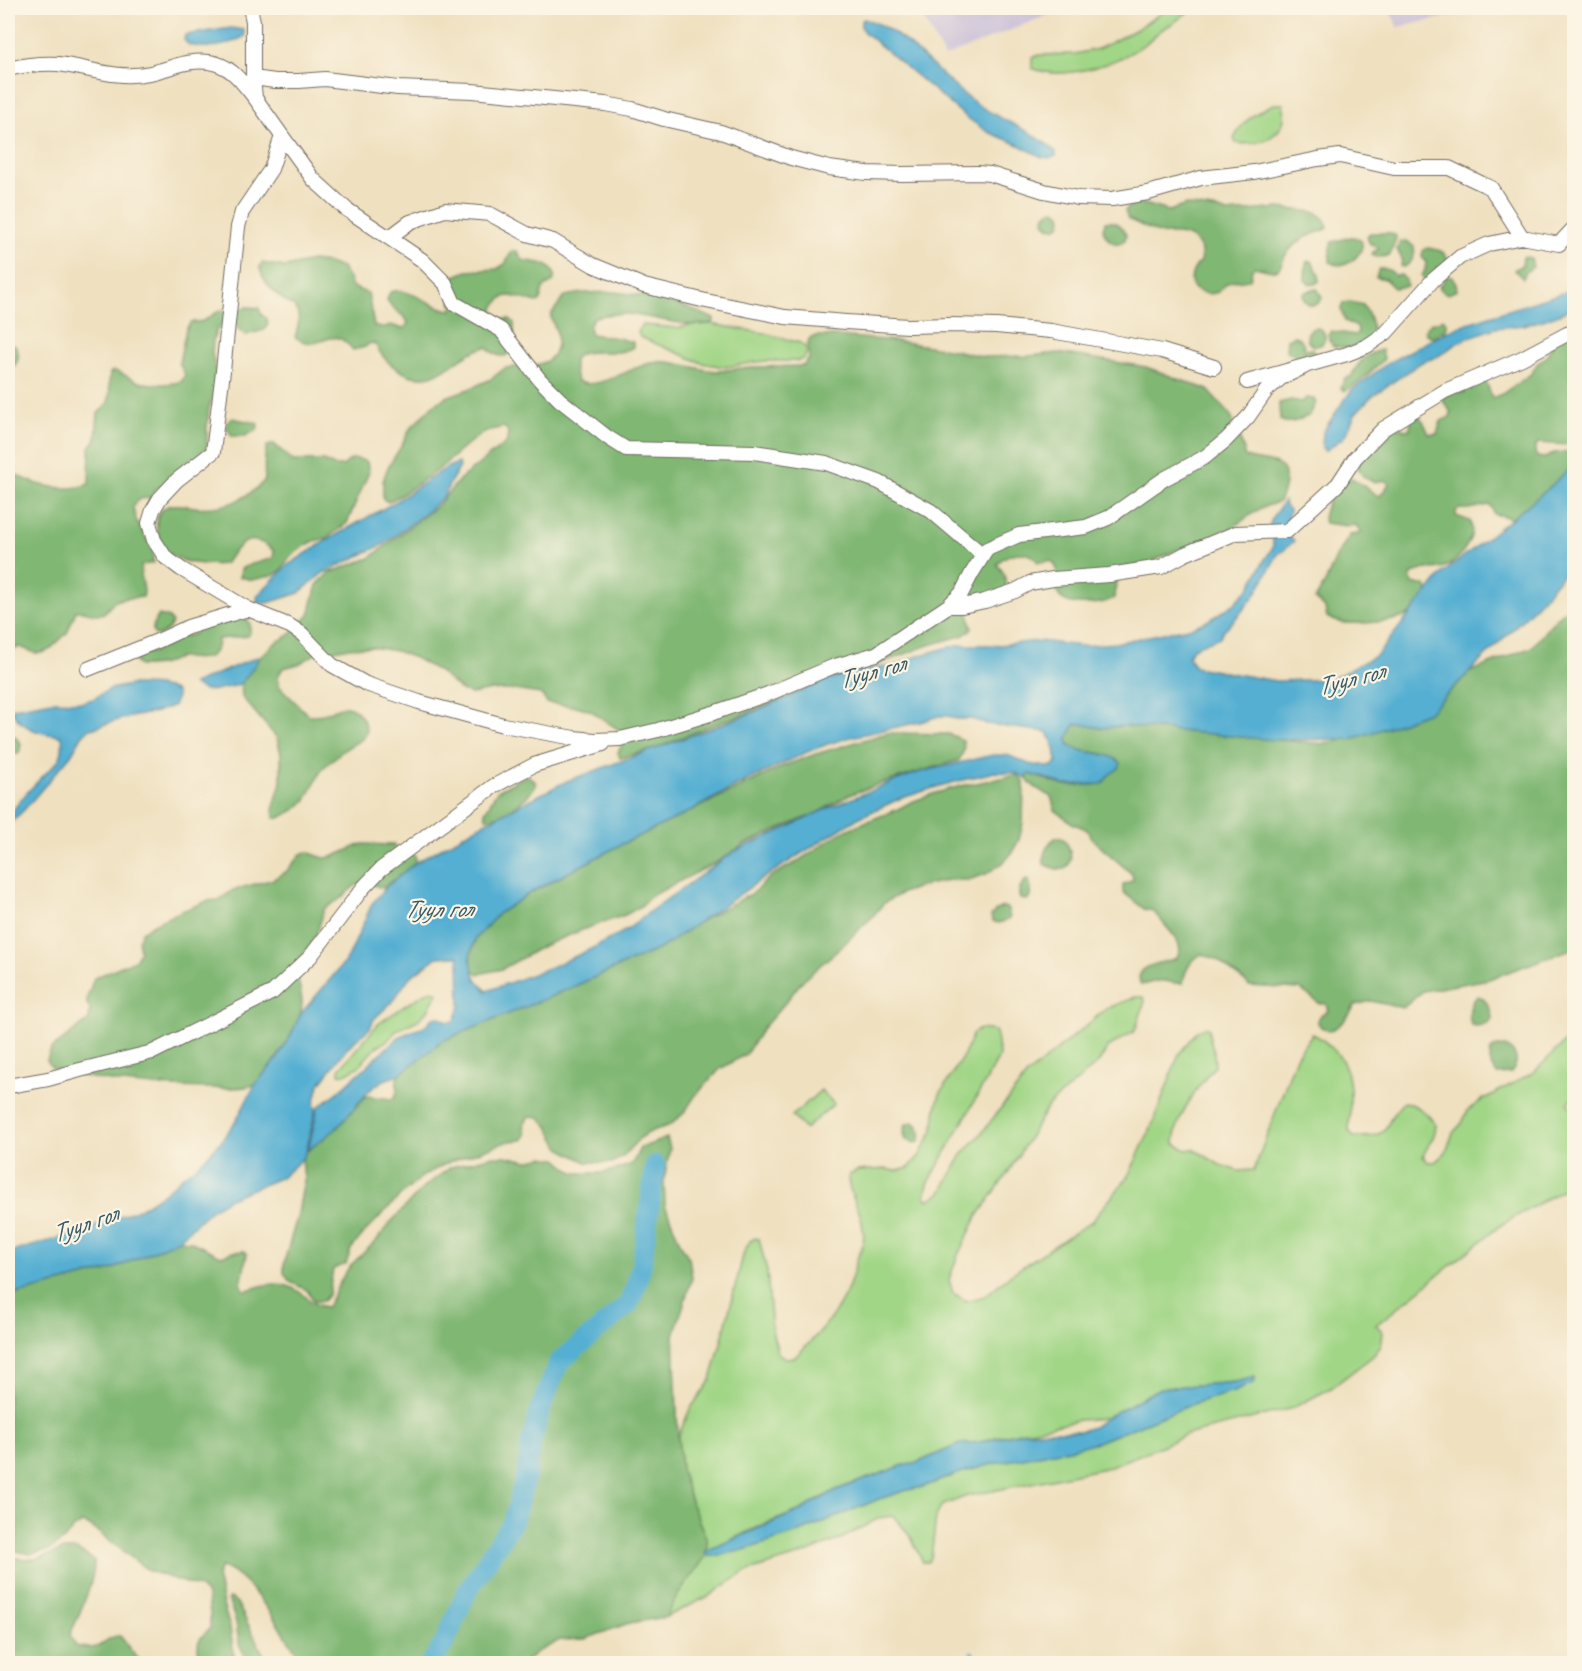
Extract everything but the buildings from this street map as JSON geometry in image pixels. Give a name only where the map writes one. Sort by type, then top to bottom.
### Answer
[{"type":"street","points":[[250,8],[253,21],[255,98]]},
{"type":"street","points":[[8,69],[30,64],[58,64],[120,76],[150,73],[185,62],[209,62],[231,70],[255,98],[313,179],[346,209],[422,260],[445,283],[454,303],[501,330],[540,380],[560,400],[607,437],[626,449],[754,452],[826,463],[879,482],[931,511],[983,555]]},
{"type":"street","points":[[253,78],[274,81],[325,79],[398,88],[472,91],[605,104],[721,132],[791,158],[829,168],[875,174],[990,174],[1044,191],[1078,198],[1112,199],[1148,193],[1201,178],[1254,172],[1340,156],[1394,168],[1449,168],[1491,188],[1522,237]]},
{"type":"street","points":[[282,136],[271,169],[242,212],[238,227],[224,371],[213,452],[177,480],[160,498],[149,523],[154,540],[165,557],[181,569],[248,609],[290,626],[302,634],[332,665],[366,684],[419,702],[503,725],[574,738],[620,739]]},
{"type":"street","points":[[390,237],[410,222],[445,210],[490,214],[527,234],[553,241],[593,265],[644,286],[706,302],[785,317],[908,326],[996,326],[1051,330],[1161,351],[1214,367]]},
{"type":"street","points":[[1247,381],[1304,367],[1367,346],[1386,333],[1433,280],[1460,257],[1489,244],[1522,237],[1559,244],[1575,228]]},
{"type":"street","points":[[948,606],[962,606],[985,601],[1015,591],[1030,583],[1161,567],[1185,554],[1236,533],[1287,531],[1338,484],[1355,458],[1383,429],[1445,391],[1575,332]]},
{"type":"street","points":[[8,1086],[48,1079],[153,1052],[273,992],[310,957],[363,888],[381,869],[494,786],[534,765],[713,713],[768,694],[832,667],[876,654],[948,606],[961,594],[987,549],[1019,535],[1086,527],[1108,518],[1164,479],[1205,457],[1226,440],[1248,417],[1266,392],[1281,378],[1304,367]]},
{"type":"street","points":[[88,669],[188,627],[248,609]]},
{"type":"shaded area","points":[[918,8],[1065,8],[944,57]]},
{"type":"shaded area","points":[[1388,8],[1490,8],[1398,27]]},
{"type":"green space","points":[[1169,8],[1195,8],[1148,42],[1122,57],[1075,72],[1045,72],[1032,68],[1032,58],[1039,55],[1075,54],[1098,49],[1137,29]]},
{"type":"green space","points":[[1274,104],[1283,104],[1283,123],[1278,131],[1255,143],[1236,143],[1234,139],[1245,122]]},
{"type":"green space","points":[[1141,203],[1169,211],[1186,205],[1227,213],[1279,208],[1316,212],[1328,226],[1327,229],[1293,246],[1278,269],[1272,271],[1255,267],[1252,269],[1250,279],[1230,282],[1218,292],[1206,293],[1194,288],[1191,281],[1194,270],[1201,261],[1199,245],[1188,236],[1162,234],[1128,219],[1125,211],[1131,205]]},
{"type":"green space","points":[[1053,210],[1059,213],[1062,219],[1059,225],[1053,228],[1047,225],[1044,219],[1047,213]]},
{"type":"green space","points":[[1105,222],[1115,223],[1123,228],[1126,235],[1125,240],[1118,243],[1111,242],[1103,229]]},
{"type":"green space","points":[[1370,233],[1390,233],[1396,236],[1390,255],[1376,257],[1372,255],[1379,249],[1370,244],[1367,237]]},
{"type":"green space","points":[[1351,237],[1360,239],[1362,243],[1359,254],[1343,264],[1337,265],[1330,262],[1332,242]]},
{"type":"green space","points":[[1407,241],[1414,247],[1414,256],[1404,267],[1401,266],[1402,260],[1397,249],[1400,242]]},
{"type":"green space","points":[[1426,248],[1443,252],[1448,261],[1427,281],[1422,276],[1426,262],[1422,257]]},
{"type":"green space","points":[[512,251],[517,251],[522,260],[537,262],[549,267],[555,275],[553,282],[543,288],[540,302],[508,296],[498,302],[493,310],[495,316],[510,319],[514,323],[513,339],[507,355],[496,354],[487,347],[425,377],[414,376],[397,369],[386,360],[375,344],[370,343],[353,350],[338,338],[312,343],[295,337],[299,316],[295,307],[269,286],[260,267],[262,263],[285,267],[312,261],[342,268],[351,286],[368,293],[374,326],[383,328],[391,325],[400,328],[406,327],[408,322],[387,300],[390,292],[405,292],[438,307],[452,310],[450,278],[467,271],[497,269],[505,264]]},
{"type":"green space","points":[[1523,257],[1531,258],[1533,267],[1526,272],[1523,278],[1514,270],[1522,265]]},
{"type":"green space","points":[[1308,261],[1312,261],[1319,275],[1319,281],[1315,284],[1309,284],[1305,280]]},
{"type":"green space","points":[[1379,269],[1388,270],[1395,276],[1401,275],[1406,280],[1407,286],[1394,288],[1385,279],[1376,277]]},
{"type":"green space","points":[[1446,277],[1452,277],[1457,290],[1448,294],[1439,287]]},
{"type":"green space","points":[[1317,289],[1322,297],[1315,305],[1306,302],[1303,295]]},
{"type":"green space","points":[[614,292],[640,295],[678,305],[714,319],[714,322],[696,325],[625,314],[595,317],[590,325],[591,334],[633,342],[633,347],[620,352],[592,352],[576,357],[574,368],[577,381],[585,384],[603,381],[643,365],[660,362],[720,371],[750,367],[804,365],[809,359],[808,342],[810,338],[817,336],[897,341],[984,357],[1059,353],[1146,367],[1208,390],[1231,416],[1244,450],[1244,456],[1274,463],[1283,469],[1285,485],[1283,492],[1279,502],[1261,508],[1224,533],[1147,564],[1118,570],[1114,598],[1101,603],[1075,603],[1061,597],[1056,588],[1055,564],[1051,561],[1038,562],[1031,555],[1026,554],[1017,553],[1008,556],[997,564],[1005,575],[1006,587],[968,609],[972,629],[964,635],[926,646],[877,665],[848,671],[654,749],[620,758],[618,752],[624,741],[623,733],[591,711],[580,707],[547,703],[541,694],[514,690],[491,690],[472,694],[462,691],[438,671],[415,658],[396,651],[372,647],[344,648],[315,654],[299,664],[283,668],[278,676],[279,686],[308,715],[323,714],[343,706],[354,709],[365,723],[367,731],[362,739],[342,751],[322,769],[306,800],[280,818],[274,818],[273,810],[281,782],[281,754],[277,738],[242,697],[241,683],[261,656],[275,643],[290,635],[309,615],[317,585],[329,573],[370,558],[438,505],[460,479],[507,442],[508,431],[504,427],[486,431],[439,469],[388,502],[383,499],[383,481],[388,467],[410,429],[432,406],[446,397],[491,379],[505,368],[537,365],[547,361],[554,354],[557,345],[557,333],[551,318],[552,313],[565,296]]},
{"type":"green space","points":[[1343,303],[1363,305],[1368,313],[1372,326],[1370,340],[1348,348],[1333,346],[1329,340],[1331,331],[1354,335],[1358,333],[1357,327],[1345,321],[1341,309]]},
{"type":"green space","points":[[248,307],[259,308],[268,324],[264,330],[246,335],[237,327],[235,319],[238,312]]},
{"type":"green space","points":[[222,310],[225,311],[224,322],[217,330],[213,340],[212,353],[218,380],[209,408],[207,450],[169,484],[154,489],[153,497],[140,499],[133,508],[136,520],[153,553],[153,563],[142,565],[141,569],[143,597],[117,600],[102,614],[76,611],[67,633],[49,650],[35,653],[20,647],[8,651],[8,471],[30,481],[52,487],[68,488],[89,484],[90,447],[96,439],[98,413],[109,399],[110,373],[117,372],[149,384],[182,381],[185,374],[179,363],[186,329],[191,322],[205,320]]},
{"type":"green space","points":[[1443,319],[1447,324],[1446,329],[1433,337],[1426,334],[1425,330],[1431,323]]},
{"type":"green space","points":[[711,324],[764,333],[800,343],[807,352],[804,359],[798,361],[764,361],[725,367],[702,363],[640,337],[638,332],[643,325],[677,328]]},
{"type":"green space","points":[[1316,328],[1322,331],[1325,337],[1322,343],[1316,346],[1310,343],[1307,337],[1310,331]]},
{"type":"green space","points":[[1574,330],[1574,443],[1570,445],[1538,443],[1535,453],[1537,457],[1545,458],[1554,453],[1574,451],[1574,468],[1566,472],[1512,518],[1494,514],[1489,505],[1456,511],[1456,516],[1470,521],[1472,532],[1469,542],[1452,564],[1418,571],[1410,577],[1412,583],[1426,586],[1428,591],[1409,614],[1393,620],[1359,623],[1342,623],[1327,617],[1325,608],[1315,599],[1350,535],[1361,532],[1356,525],[1325,523],[1323,518],[1329,499],[1341,484],[1352,478],[1380,496],[1389,484],[1384,480],[1366,479],[1357,463],[1395,426],[1405,430],[1410,429],[1411,419],[1419,417],[1429,434],[1437,434],[1441,421],[1450,417],[1451,412],[1442,396],[1457,392],[1465,393],[1462,385],[1481,377],[1487,384],[1492,398],[1502,394],[1532,373],[1537,364],[1546,357],[1554,341]]},
{"type":"green space","points":[[1294,336],[1301,339],[1305,350],[1314,351],[1316,359],[1298,364],[1295,356],[1286,350],[1287,339]]},
{"type":"green space","points":[[8,345],[15,345],[18,357],[8,372]]},
{"type":"green space","points":[[1382,350],[1384,359],[1376,367],[1348,389],[1344,391],[1341,388],[1345,378],[1351,377],[1363,359]]},
{"type":"green space","points":[[1306,398],[1313,398],[1316,402],[1310,415],[1291,422],[1280,420],[1279,403],[1291,400],[1302,402]]},
{"type":"green space","points":[[231,418],[257,423],[257,430],[245,436],[232,436],[226,426]]},
{"type":"green space","points":[[274,444],[293,461],[324,461],[334,466],[343,466],[354,459],[367,462],[369,472],[347,523],[327,538],[303,547],[290,557],[281,570],[274,575],[252,580],[240,577],[241,569],[273,558],[274,551],[259,542],[246,542],[241,545],[225,564],[184,561],[167,552],[159,538],[157,526],[157,519],[163,509],[174,505],[215,507],[242,498],[265,480],[264,463],[267,446]]},
{"type":"green space","points":[[1574,602],[1574,948],[1489,979],[1423,991],[1403,1008],[1371,1001],[1355,1005],[1344,1021],[1329,1031],[1321,1027],[1317,1021],[1319,1016],[1328,1011],[1326,1004],[1319,1003],[1300,989],[1249,986],[1219,961],[1201,954],[1189,966],[1183,983],[1160,981],[1141,985],[1139,978],[1145,969],[1177,958],[1180,949],[1176,938],[1153,911],[1144,909],[1123,892],[1123,885],[1133,880],[1132,874],[1095,842],[1086,829],[1072,823],[1055,810],[1051,796],[1034,787],[1026,778],[1029,774],[1066,786],[1102,784],[1119,768],[1104,754],[1083,751],[1070,746],[1067,739],[1075,725],[1101,728],[1124,726],[1325,744],[1386,728],[1429,712],[1470,672],[1532,647],[1550,625]]},
{"type":"green space","points":[[159,615],[169,618],[172,623],[168,630],[158,636],[153,630]]},
{"type":"green space","points":[[227,618],[247,620],[250,623],[248,636],[218,639],[214,652],[204,658],[179,658],[151,666],[139,666],[135,662],[139,655],[156,651],[174,639],[194,634],[197,627]]},
{"type":"green space","points":[[8,732],[21,743],[18,754],[8,753]]},
{"type":"green space","points":[[887,733],[949,734],[963,740],[964,750],[959,760],[849,795],[819,812],[745,844],[717,862],[651,896],[640,907],[625,915],[545,945],[502,969],[479,974],[473,970],[470,956],[476,938],[499,913],[530,893],[618,846],[786,765]]},
{"type":"green space","points":[[527,775],[535,781],[536,785],[526,797],[508,811],[486,818],[485,812],[497,791]]},
{"type":"green space","points":[[1017,775],[1024,782],[1023,823],[1019,840],[1004,862],[986,874],[968,880],[948,880],[919,887],[884,903],[838,950],[803,980],[762,1029],[746,1054],[720,1069],[695,1096],[684,1113],[670,1125],[641,1137],[622,1157],[612,1163],[586,1162],[560,1148],[540,1117],[529,1116],[524,1124],[526,1135],[522,1140],[509,1141],[449,1162],[423,1176],[400,1196],[351,1249],[346,1264],[333,1269],[329,1294],[323,1301],[314,1301],[307,1290],[290,1282],[284,1273],[284,1262],[298,1214],[304,1179],[302,1159],[306,1152],[336,1129],[366,1096],[392,1099],[397,1092],[398,1075],[441,1041],[661,948],[704,919],[753,893],[771,876],[855,826],[936,793]]},
{"type":"green space","points":[[1057,837],[1063,838],[1068,845],[1071,858],[1065,869],[1056,869],[1044,864],[1046,848]]},
{"type":"green space","points":[[362,844],[394,845],[402,852],[413,854],[416,858],[415,863],[383,888],[368,883],[358,884],[324,909],[313,941],[295,965],[302,1001],[299,1020],[283,1049],[256,1084],[246,1087],[209,1088],[122,1083],[52,1068],[47,1060],[51,1049],[89,1020],[90,1010],[87,998],[94,978],[135,960],[140,951],[138,940],[142,932],[175,914],[207,901],[219,900],[233,890],[274,879],[286,872],[301,854],[307,852],[324,858],[332,857]]},
{"type":"green space","points":[[1026,880],[1029,880],[1031,890],[1027,900],[1020,899],[1019,894]]},
{"type":"green space","points":[[1004,907],[1008,909],[1010,918],[1001,922],[992,921],[991,916]]},
{"type":"green space","points":[[431,990],[438,993],[428,1010],[418,1020],[397,1030],[388,1040],[376,1047],[358,1067],[345,1074],[339,1074],[339,1069],[378,1024]]},
{"type":"green space","points":[[1478,996],[1488,1006],[1492,1020],[1477,1026],[1471,1025],[1470,1013],[1471,1005]]},
{"type":"green space","points":[[1135,997],[1143,997],[1145,1001],[1135,1031],[1108,1047],[1099,1062],[1048,1106],[1009,1171],[977,1217],[957,1257],[949,1280],[953,1293],[966,1301],[985,1296],[1011,1274],[1092,1221],[1128,1177],[1153,1123],[1179,1054],[1198,1030],[1205,1027],[1209,1029],[1215,1066],[1183,1112],[1174,1143],[1186,1150],[1194,1149],[1220,1165],[1238,1171],[1254,1170],[1296,1057],[1312,1034],[1331,1047],[1344,1065],[1350,1086],[1349,1131],[1354,1137],[1367,1137],[1382,1132],[1404,1102],[1423,1110],[1436,1125],[1433,1138],[1423,1156],[1428,1162],[1435,1162],[1446,1152],[1453,1133],[1462,1123],[1468,1110],[1533,1073],[1570,1037],[1571,1025],[1568,1011],[1574,1006],[1574,1096],[1568,1104],[1574,1107],[1574,1183],[1501,1225],[1376,1325],[1383,1332],[1381,1346],[1373,1356],[1331,1388],[1293,1408],[1186,1435],[1105,1468],[967,1496],[941,1506],[936,1517],[931,1558],[928,1562],[923,1562],[912,1539],[899,1522],[892,1516],[879,1518],[841,1539],[798,1556],[745,1572],[709,1596],[666,1617],[677,1596],[706,1556],[740,1551],[792,1535],[879,1499],[923,1487],[963,1472],[1100,1441],[1198,1402],[1234,1392],[1254,1377],[1236,1382],[1160,1388],[1105,1418],[1079,1420],[980,1442],[960,1444],[914,1464],[904,1465],[836,1490],[801,1510],[755,1528],[705,1553],[707,1540],[692,1505],[681,1470],[678,1437],[690,1409],[711,1380],[744,1252],[750,1241],[755,1238],[759,1239],[767,1271],[772,1331],[778,1353],[785,1358],[795,1357],[836,1311],[849,1285],[862,1245],[863,1226],[850,1190],[849,1175],[857,1171],[886,1169],[895,1171],[909,1168],[920,1155],[933,1130],[940,1094],[965,1053],[973,1033],[980,1029],[995,1031],[999,1057],[928,1184],[925,1196],[928,1200],[940,1194],[962,1155],[1027,1075],[1106,1009]]},
{"type":"green space","points":[[1497,1046],[1508,1048],[1514,1054],[1516,1063],[1511,1073],[1497,1074],[1493,1068],[1490,1060],[1491,1050]]},
{"type":"green space","points":[[821,1090],[834,1104],[805,1129],[792,1116]]},
{"type":"green space","points":[[913,1122],[921,1133],[919,1142],[916,1143],[906,1140],[904,1133],[906,1124]]},
{"type":"green space","points":[[667,1138],[670,1148],[664,1180],[665,1205],[681,1245],[689,1258],[692,1278],[674,1335],[681,1470],[692,1505],[707,1540],[706,1556],[677,1596],[666,1617],[629,1623],[585,1639],[560,1640],[535,1653],[524,1664],[300,1663],[299,1656],[254,1592],[243,1580],[221,1567],[217,1576],[230,1628],[235,1663],[210,1663],[199,1656],[198,1650],[201,1637],[210,1628],[207,1595],[199,1587],[149,1571],[90,1526],[82,1523],[49,1550],[30,1554],[8,1549],[8,1296],[111,1270],[178,1240],[190,1241],[221,1256],[245,1251],[247,1254],[241,1284],[245,1291],[274,1284],[287,1286],[310,1301],[327,1307],[345,1273],[354,1262],[424,1187],[451,1167],[493,1156],[528,1161],[543,1157],[557,1159],[576,1173],[600,1173],[632,1164],[640,1148]]},
{"type":"green space","points":[[62,1550],[77,1550],[94,1560],[89,1587],[70,1635],[76,1646],[92,1648],[120,1636],[135,1656],[148,1663],[8,1663],[8,1558],[37,1559]]},
{"type":"green space","points":[[231,1598],[237,1603],[268,1663],[246,1663],[228,1599]]},
{"type":"water","points":[[864,19],[892,32],[920,54],[958,90],[991,113],[1036,137],[1056,152],[1056,156],[1042,157],[988,132],[966,117],[864,32],[861,21]]},
{"type":"water","points":[[231,28],[244,30],[245,36],[225,45],[211,47],[189,45],[184,40],[185,35]]},
{"type":"water","points":[[1574,289],[1574,306],[1562,313],[1524,325],[1495,328],[1459,342],[1437,357],[1422,362],[1371,397],[1355,414],[1343,438],[1325,451],[1322,448],[1323,432],[1352,390],[1388,363],[1468,323]]},
{"type":"water","points":[[458,463],[460,467],[444,496],[384,544],[323,573],[299,593],[268,603],[258,603],[258,595],[288,565],[395,502],[446,468]]},
{"type":"water","name":"Туул гол","points":[[1574,468],[1574,562],[1533,609],[1429,712],[1351,739],[1274,740],[1124,726],[1101,728],[1075,725],[1067,739],[1070,746],[1108,756],[1121,763],[1119,768],[1102,784],[1064,785],[1029,774],[1026,778],[1016,773],[994,772],[899,799],[858,818],[832,834],[661,948],[439,1042],[398,1075],[382,1081],[369,1091],[336,1129],[308,1150],[318,1107],[400,1036],[424,1027],[433,1018],[439,1017],[448,1022],[455,1021],[460,1006],[459,956],[437,957],[409,978],[392,1002],[374,1019],[370,1028],[348,1047],[319,1085],[306,1152],[302,1159],[282,1177],[230,1198],[213,1208],[178,1240],[111,1270],[8,1296],[8,1253],[80,1232],[141,1208],[164,1193],[198,1165],[218,1145],[236,1121],[256,1083],[277,1059],[300,1015],[348,958],[372,904],[387,886],[415,863],[484,823],[567,781],[749,714],[830,679],[854,672],[897,665],[920,655],[957,645],[998,645],[1039,641],[1082,646],[1115,643],[1193,627],[1234,604],[1250,587],[1273,547],[1270,524],[1284,501],[1289,510],[1286,529],[1294,541],[1278,554],[1255,595],[1220,637],[1193,648],[1188,656],[1195,667],[1276,681],[1332,679],[1377,655],[1443,573],[1566,472]],"holes":[[[939,716],[956,719],[971,719],[987,724],[1048,732],[1055,749],[1057,762],[1047,767],[1029,764],[1007,755],[993,755],[920,772],[892,782],[819,812],[735,851],[630,927],[579,955],[487,991],[476,979],[470,956],[475,939],[499,913],[530,893],[618,846],[807,752],[851,737]]]},
{"type":"water","points":[[259,658],[245,679],[238,685],[208,690],[193,684]]},
{"type":"water","points":[[130,685],[165,688],[176,692],[177,697],[173,706],[88,730],[71,755],[24,810],[8,825],[9,818],[20,801],[59,760],[63,746],[62,737],[26,726],[17,719],[12,710],[52,701],[82,702],[93,699],[110,689]]},
{"type":"water","points":[[1255,1377],[1255,1382],[1234,1392],[1198,1402],[1100,1441],[963,1472],[923,1487],[879,1499],[792,1535],[740,1551],[713,1556],[706,1556],[705,1553],[801,1510],[836,1490],[904,1465],[914,1464],[960,1444],[980,1442],[1025,1431],[1081,1431],[1093,1427],[1160,1388],[1236,1382]]},
{"type":"waterway","points":[[430,1664],[444,1644],[466,1593],[513,1521],[540,1410],[559,1362],[628,1305],[642,1263],[655,1165]]},
{"type":"waterway","points":[[972,1652],[978,1664]]}]
